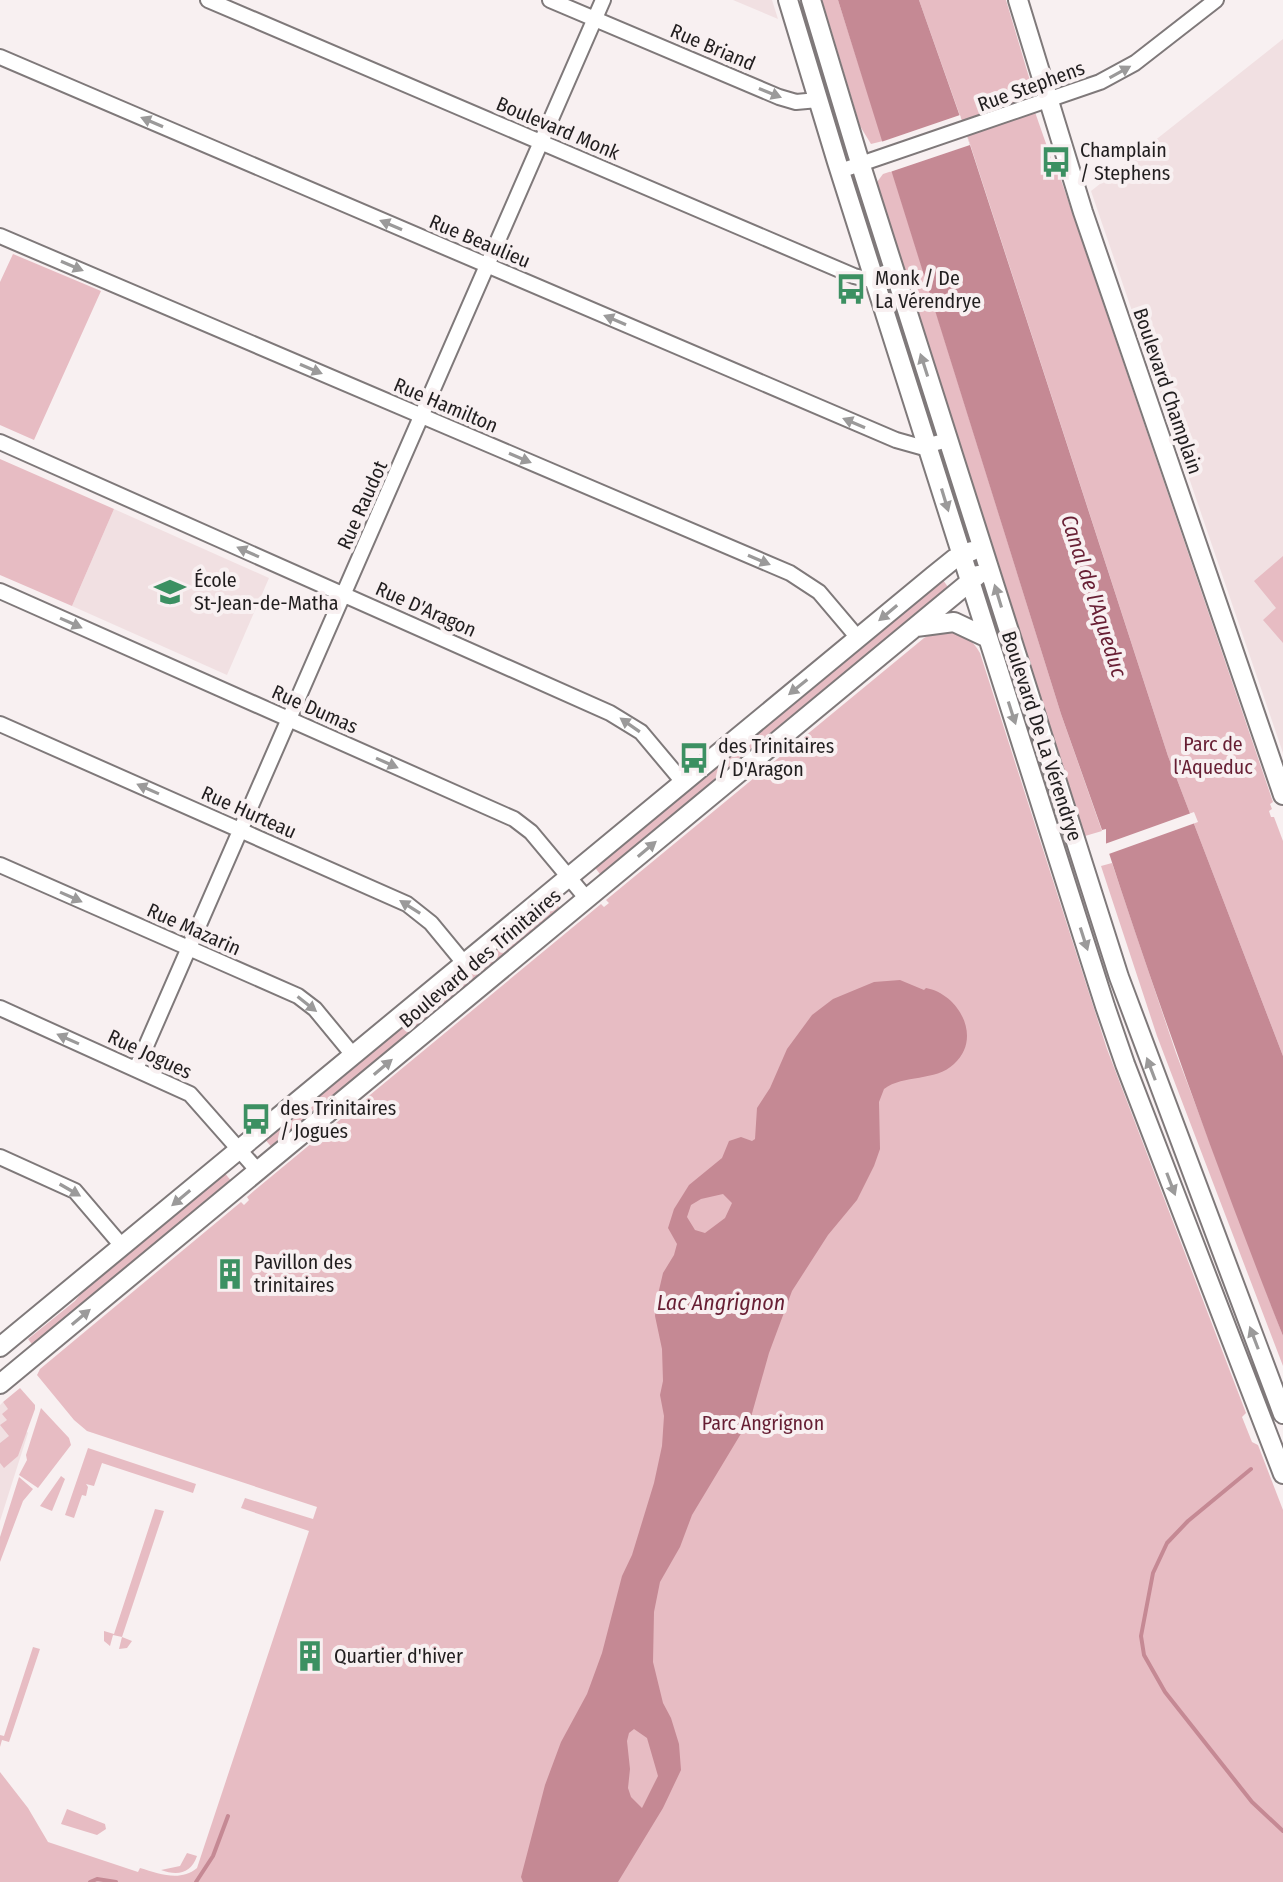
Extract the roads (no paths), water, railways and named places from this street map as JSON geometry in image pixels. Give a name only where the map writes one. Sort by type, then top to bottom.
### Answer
[{"type":"main road","name":"Boulevard De La Vérendrye","points":[[788,0],[1125,1064],[1283,1474]]},
{"type":"main road","name":"Boulevard De La Vérendrye","points":[[811,0],[1133,1019],[1283,1414]]},
{"type":"main road","name":"Boulevard Champlain","points":[[1018,0],[1102,268],[1283,795]]},
{"type":"main road","name":"Boulevard des Trinitaires","points":[[2,1342],[944,567],[982,547]]},
{"type":"main road","name":"Boulevard des Trinitaires","points":[[0,1384],[989,566]]},
{"type":"main road","points":[[914,628],[954,622],[988,638]]},
{"type":"street","name":"Boulevard Monk","points":[[208,0],[854,276],[874,277]]},
{"type":"street","name":"Rue Briand","points":[[550,0],[779,97],[796,102],[818,100]]},
{"type":"street","name":"Rue Raudot","points":[[136,1069],[489,267],[603,0]]},
{"type":"street","name":"Rue Stephens","points":[[840,171],[1100,82],[1135,63],[1216,0]]},
{"type":"street","name":"Rue Beaulieu","points":[[0,57],[896,440],[915,446],[948,440]]},
{"type":"street","name":"Rue Hamilton","points":[[0,236],[800,579],[827,600],[858,638]]},
{"type":"street","points":[[874,277],[894,270]]},
{"type":"street","name":"Rue D'Aragon","points":[[0,442],[623,719],[641,732],[683,782]]},
{"type":"street","name":"Rue Dumas","points":[[0,591],[514,819],[531,832],[587,899]]},
{"type":"street","name":"Rue Hurteau","points":[[0,724],[407,904],[431,923],[464,963]]},
{"type":"street","name":"Rue Mazarin","points":[[0,865],[307,1002],[353,1055]]},
{"type":"street","name":"Rue Jogues","points":[[0,1008],[190,1094],[258,1171]]},
{"type":"street","points":[[0,1157],[75,1191],[122,1246]]},
{"type":"street","points":[[2,1342],[21,1366]]},
{"type":"water","name":"Canal de l'Aqueduc","points":[[838,0],[919,0],[970,145],[1168,756],[1283,1056],[1283,1336],[1191,1092],[1106,844],[1106,829],[1102,830],[1061,714]]},
{"type":"water","name":"Lac Angrignon","points":[[900,980],[938,992],[948,999],[957,1008],[967,1030],[962,1054],[946,1070],[901,1081],[884,1089],[879,1102],[880,1149],[874,1166],[857,1200],[828,1235],[792,1291],[769,1353],[751,1417],[692,1515],[680,1547],[660,1582],[654,1612],[653,1662],[663,1703],[679,1744],[681,1770],[663,1808],[618,1882],[523,1882],[521,1877],[545,1785],[561,1742],[587,1694],[602,1653],[622,1576],[632,1555],[654,1483],[662,1446],[664,1416],[660,1395],[662,1349],[655,1316],[663,1273],[677,1244],[668,1228],[674,1209],[689,1185],[722,1158],[729,1141],[741,1137],[752,1141],[755,1139],[757,1108],[770,1088],[787,1049],[812,1015],[833,999],[874,982]],"holes":[[[723,1194],[732,1203],[725,1218],[705,1233],[695,1230],[687,1217],[691,1205],[701,1199]],[[634,1729],[647,1738],[658,1776],[642,1808],[631,1797],[628,1788],[630,1769],[627,1741]]]},
{"type":"waterway","points":[[1251,1469],[1188,1521],[1167,1543],[1153,1573],[1141,1636],[1144,1655],[1165,1692],[1252,1802],[1283,1831]]},
{"type":"waterway","points":[[196,1882],[213,1856],[228,1816]]},
{"type":"waterway","points":[[90,1882],[97,1879],[116,1882]]},
{"type":"place","name":"Champlain / Stephens","points":[[1056,162]]},
{"type":"place","name":"Monk / De La Vérendrye","points":[[851,289]]},
{"type":"place","name":"École St-Jean-de-Matha","points":[[170,592]]},
{"type":"place","name":"des Trinitaires / D'Aragon","points":[[694,758]]},
{"type":"place","name":"des Trinitaires / Jogues","points":[[256,1119]]},
{"type":"place","name":"Pavillon des trinitaires","points":[[230,1274]]},
{"type":"place","name":"Quartier d'hiver","points":[[310,1656]]},
{"type":"park label","name":"Parc de l'Aqueduc","points":[[1213,756]]},
{"type":"park label","name":"Parc Angrignon","points":[[763,1423]]}]
